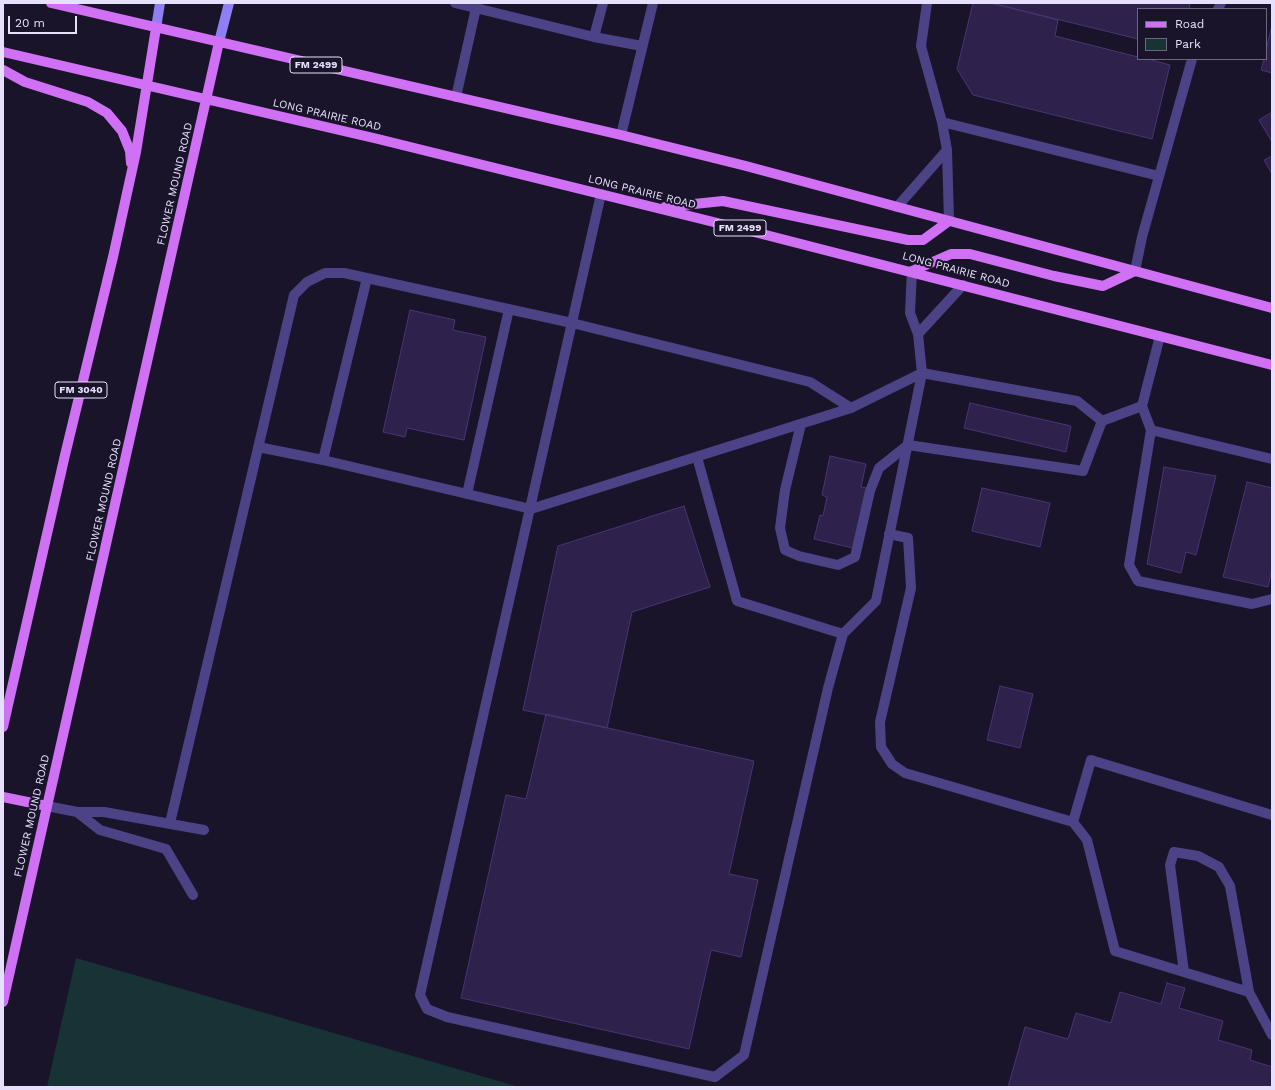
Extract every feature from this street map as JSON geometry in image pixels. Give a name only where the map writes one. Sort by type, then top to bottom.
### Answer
[{"type":"main road","name":"FM 2499","points":[[51,3],[621,135],[950,221],[1272,308]]},
{"type":"main road","points":[[156,28],[160,3]]},
{"type":"main road","name":"FLOWER MOUND ROAD","points":[[3,1002],[218,42],[229,3]]},
{"type":"main road","name":"FM 3040","points":[[3,727],[131,174],[156,28]]},
{"type":"main road","name":"LONG PRAIRIE ROAD","points":[[3,52],[601,194],[912,271],[1272,365]]},
{"type":"main road","points":[[3,70],[25,82],[88,102],[107,114],[122,131],[130,151],[131,174]]},
{"type":"main road","points":[[657,208],[723,201],[908,240],[923,240],[950,221]]},
{"type":"main road","points":[[912,271],[951,254],[970,254],[1046,274],[1103,286],[1135,271]]},
{"type":"main road","points":[[3,797],[47,806]]},
{"type":"lane","points":[[456,3],[476,8],[491,7],[594,37],[642,46]]},
{"type":"lane","points":[[594,37],[603,3]]},
{"type":"lane","points":[[621,135],[653,3]]},
{"type":"lane","points":[[927,3],[921,46],[942,122],[947,150],[950,221]]},
{"type":"lane","points":[[456,97],[476,8]]},
{"type":"lane","points":[[1135,271],[1142,237],[1192,60]]},
{"type":"lane","points":[[942,122],[1159,176]]},
{"type":"lane","points":[[897,207],[947,150]]},
{"type":"lane","points":[[601,194],[420,995],[427,1009],[447,1017],[715,1077],[744,1055],[828,688],[843,634],[876,601],[922,373],[918,334],[910,313],[912,271]]},
{"type":"lane","points":[[170,823],[294,295],[307,282],[325,273],[344,273],[572,323],[810,382],[851,408]]},
{"type":"lane","points":[[323,460],[367,278]]},
{"type":"lane","points":[[918,334],[963,285]]},
{"type":"lane","points":[[467,494],[509,309]]},
{"type":"lane","points":[[1160,336],[1142,406],[1151,430],[1129,565],[1138,581],[1252,604],[1272,599]]},
{"type":"lane","points":[[258,447],[323,460],[530,509],[851,408],[922,373],[1077,401],[1102,421]]},
{"type":"lane","points":[[801,424],[785,490],[781,520],[780,528],[785,550],[799,556],[838,565],[855,557],[870,491],[879,468],[908,445],[1083,471],[1102,421],[1142,406]]},
{"type":"lane","points":[[1151,430],[1272,459]]},
{"type":"lane","points":[[697,457],[737,601],[843,634]]},
{"type":"lane","points":[[889,534],[908,538],[911,588],[880,722],[881,747],[892,764],[905,774],[1073,822],[1087,840],[1115,950],[1249,992]]},
{"type":"lane","points":[[1073,822],[1091,760],[1272,815]]},
{"type":"lane","points":[[47,806],[77,812],[104,812],[204,830]]},
{"type":"lane","points":[[77,812],[100,830],[166,849],[193,895]]},
{"type":"lane","points":[[1184,972],[1170,865],[1174,852],[1198,856],[1219,867],[1230,886],[1249,992],[1272,1035]]},
{"type":"green space","points":[[76,958],[519,1087],[47,1087]]},
{"type":"building","points":[[973,3],[991,3],[1058,20],[1055,36],[1137,57],[1137,60],[1152,60],[1170,65],[1152,139],[973,95],[957,69]]},
{"type":"building","points":[[991,3],[1190,3],[1189,8],[1137,8],[1137,39]]},
{"type":"building","points":[[1272,25],[1272,73],[1261,70],[1264,60],[1267,60],[1267,46]]},
{"type":"building","points":[[1272,112],[1272,142],[1259,120]]},
{"type":"building","points":[[1272,156],[1272,174],[1264,160]]},
{"type":"building","points":[[410,310],[455,320],[453,330],[486,337],[464,440],[407,428],[405,437],[383,432]]},
{"type":"building","points":[[970,403],[1071,426],[1066,452],[964,428]]},
{"type":"building","points":[[830,456],[866,464],[861,487],[867,488],[853,548],[814,539],[820,515],[823,516],[827,497],[822,495]]},
{"type":"building","points":[[1164,467],[1216,476],[1196,555],[1186,552],[1181,573],[1147,564]]},
{"type":"building","points":[[1247,482],[1272,488],[1272,569],[1268,587],[1223,577]]},
{"type":"building","points":[[982,488],[1050,503],[1040,547],[972,531]]},
{"type":"building","points":[[684,506],[710,587],[632,612],[607,728],[523,710],[558,546]]},
{"type":"building","points":[[1000,686],[1033,694],[1020,748],[987,740]]},
{"type":"building","points":[[546,714],[754,761],[729,874],[758,880],[741,957],[711,950],[689,1049],[461,998],[506,795],[526,799]]},
{"type":"building","points":[[1167,983],[1185,988],[1179,1008],[1223,1021],[1218,1040],[1252,1050],[1250,1060],[1272,1067],[1272,1087],[1008,1087],[1025,1027],[1068,1039],[1076,1013],[1111,1023],[1120,992],[1161,1004]]}]
